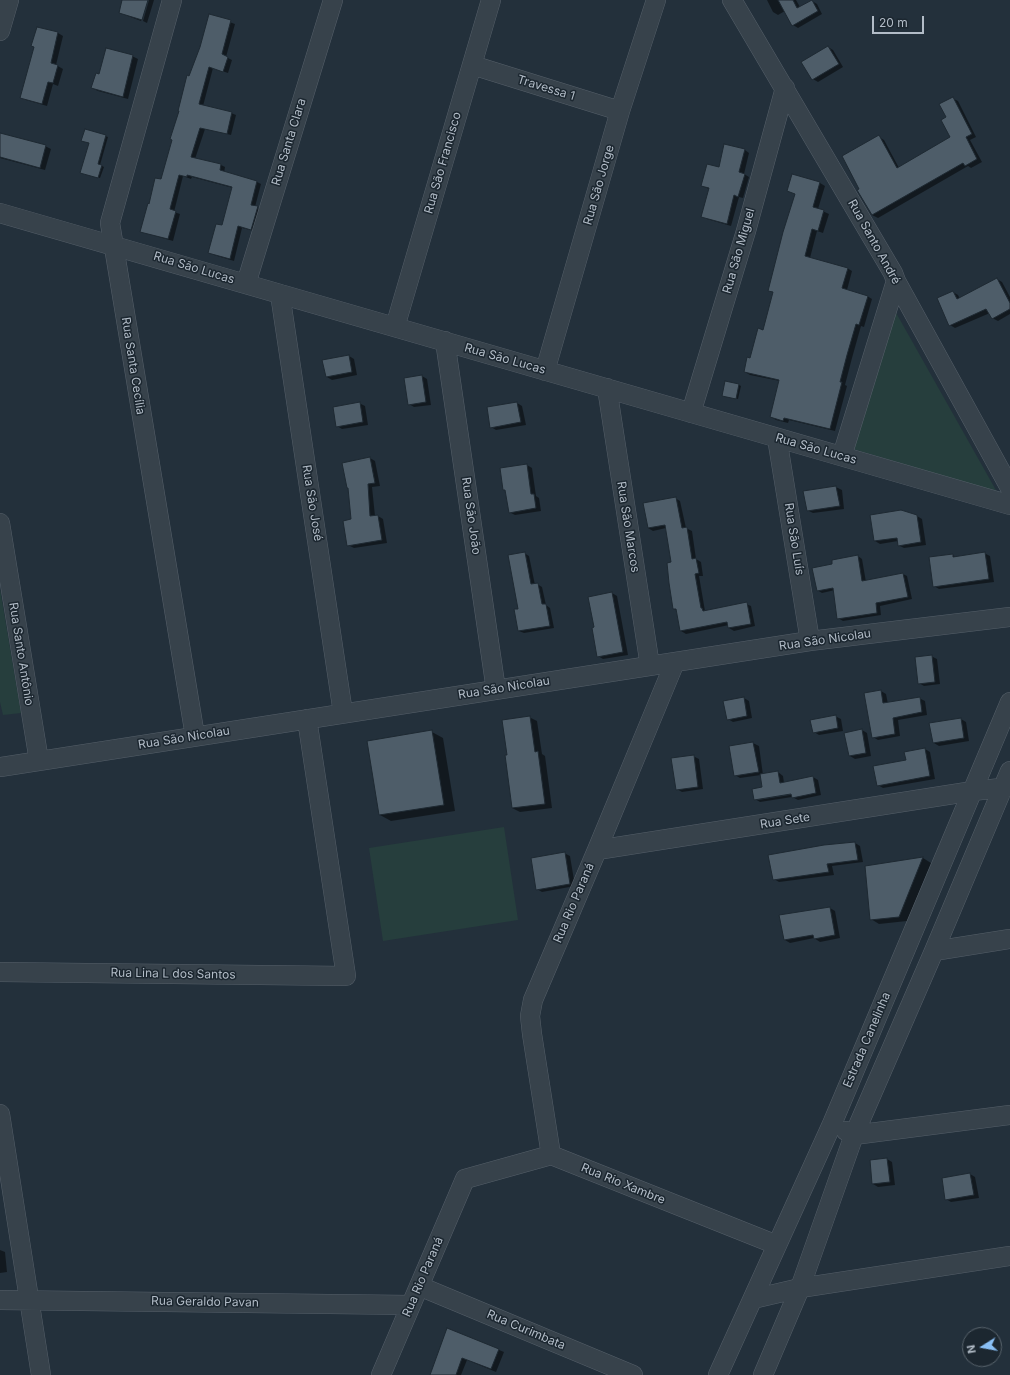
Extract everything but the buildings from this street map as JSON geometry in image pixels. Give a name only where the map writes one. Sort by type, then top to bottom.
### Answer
[{"type":"street","points":[[0,31],[8,0]]},
{"type":"street","name":"Rua Santa Cecília","points":[[172,0],[110,223],[195,736]]},
{"type":"street","name":"Rua Santa Clara","points":[[246,284],[333,0]]},
{"type":"street","name":"Rua São Francisco","points":[[395,327],[491,0]]},
{"type":"street","name":"Rua São Jorge","points":[[545,371],[620,111],[656,0]]},
{"type":"street","name":"Rua Santo André","points":[[732,0],[893,273],[1010,488]]},
{"type":"street","name":"Travessa 1","points":[[472,65],[620,111]]},
{"type":"street","name":"Rua São Miguel","points":[[692,413],[746,231],[785,88]]},
{"type":"street","name":"Rua São Lucas","points":[[0,213],[113,244],[280,294],[1010,505]]},
{"type":"street","points":[[842,456],[896,281]]},
{"type":"street","name":"Rua São José","points":[[280,294],[343,713]]},
{"type":"street","name":"Rua São João","points":[[445,341],[496,690]]},
{"type":"street","name":"Rua São Marcos","points":[[607,388],[650,666]]},
{"type":"street","name":"Rua São Luís","points":[[777,438],[810,641]]},
{"type":"street","name":"Rua Santo Antônio","points":[[0,523],[39,761]]},
{"type":"street","name":"Rua São Nicolau","points":[[0,767],[810,641],[1010,617]]},
{"type":"street","name":"Rua Rio Paraná","points":[[381,1375],[465,1179],[551,1155],[532,1034],[530,1016],[533,1000],[675,662]]},
{"type":"street","name":"Estrada Canelinha","points":[[718,1375],[832,1124],[1010,702]]},
{"type":"street","name":"Rua Lina L dos Santos","points":[[0,972],[346,976],[308,719]]},
{"type":"street","points":[[763,1375],[800,1288],[854,1135],[1008,782]]},
{"type":"street","name":"Rua Sete","points":[[597,850],[973,791],[1008,782]]},
{"type":"street","points":[[934,950],[1010,939]]},
{"type":"street","points":[[0,1114],[41,1375]]},
{"type":"street","points":[[832,1124],[854,1135],[1010,1115]]},
{"type":"street","name":"Rua Rio Xambre","points":[[551,1155],[777,1245]]},
{"type":"street","points":[[753,1299],[800,1288],[1010,1256]]},
{"type":"street","name":"Rua Curimbata","points":[[419,1286],[633,1375]]},
{"type":"street","name":"Rua Geraldo Pavan","points":[[0,1300],[411,1305]]},
{"type":"green space","points":[[895,311],[997,492],[853,449]]},
{"type":"green space","points":[[0,589],[21,713],[3,715],[0,702]]},
{"type":"green space","points":[[504,827],[518,920],[383,941],[369,848]]}]
